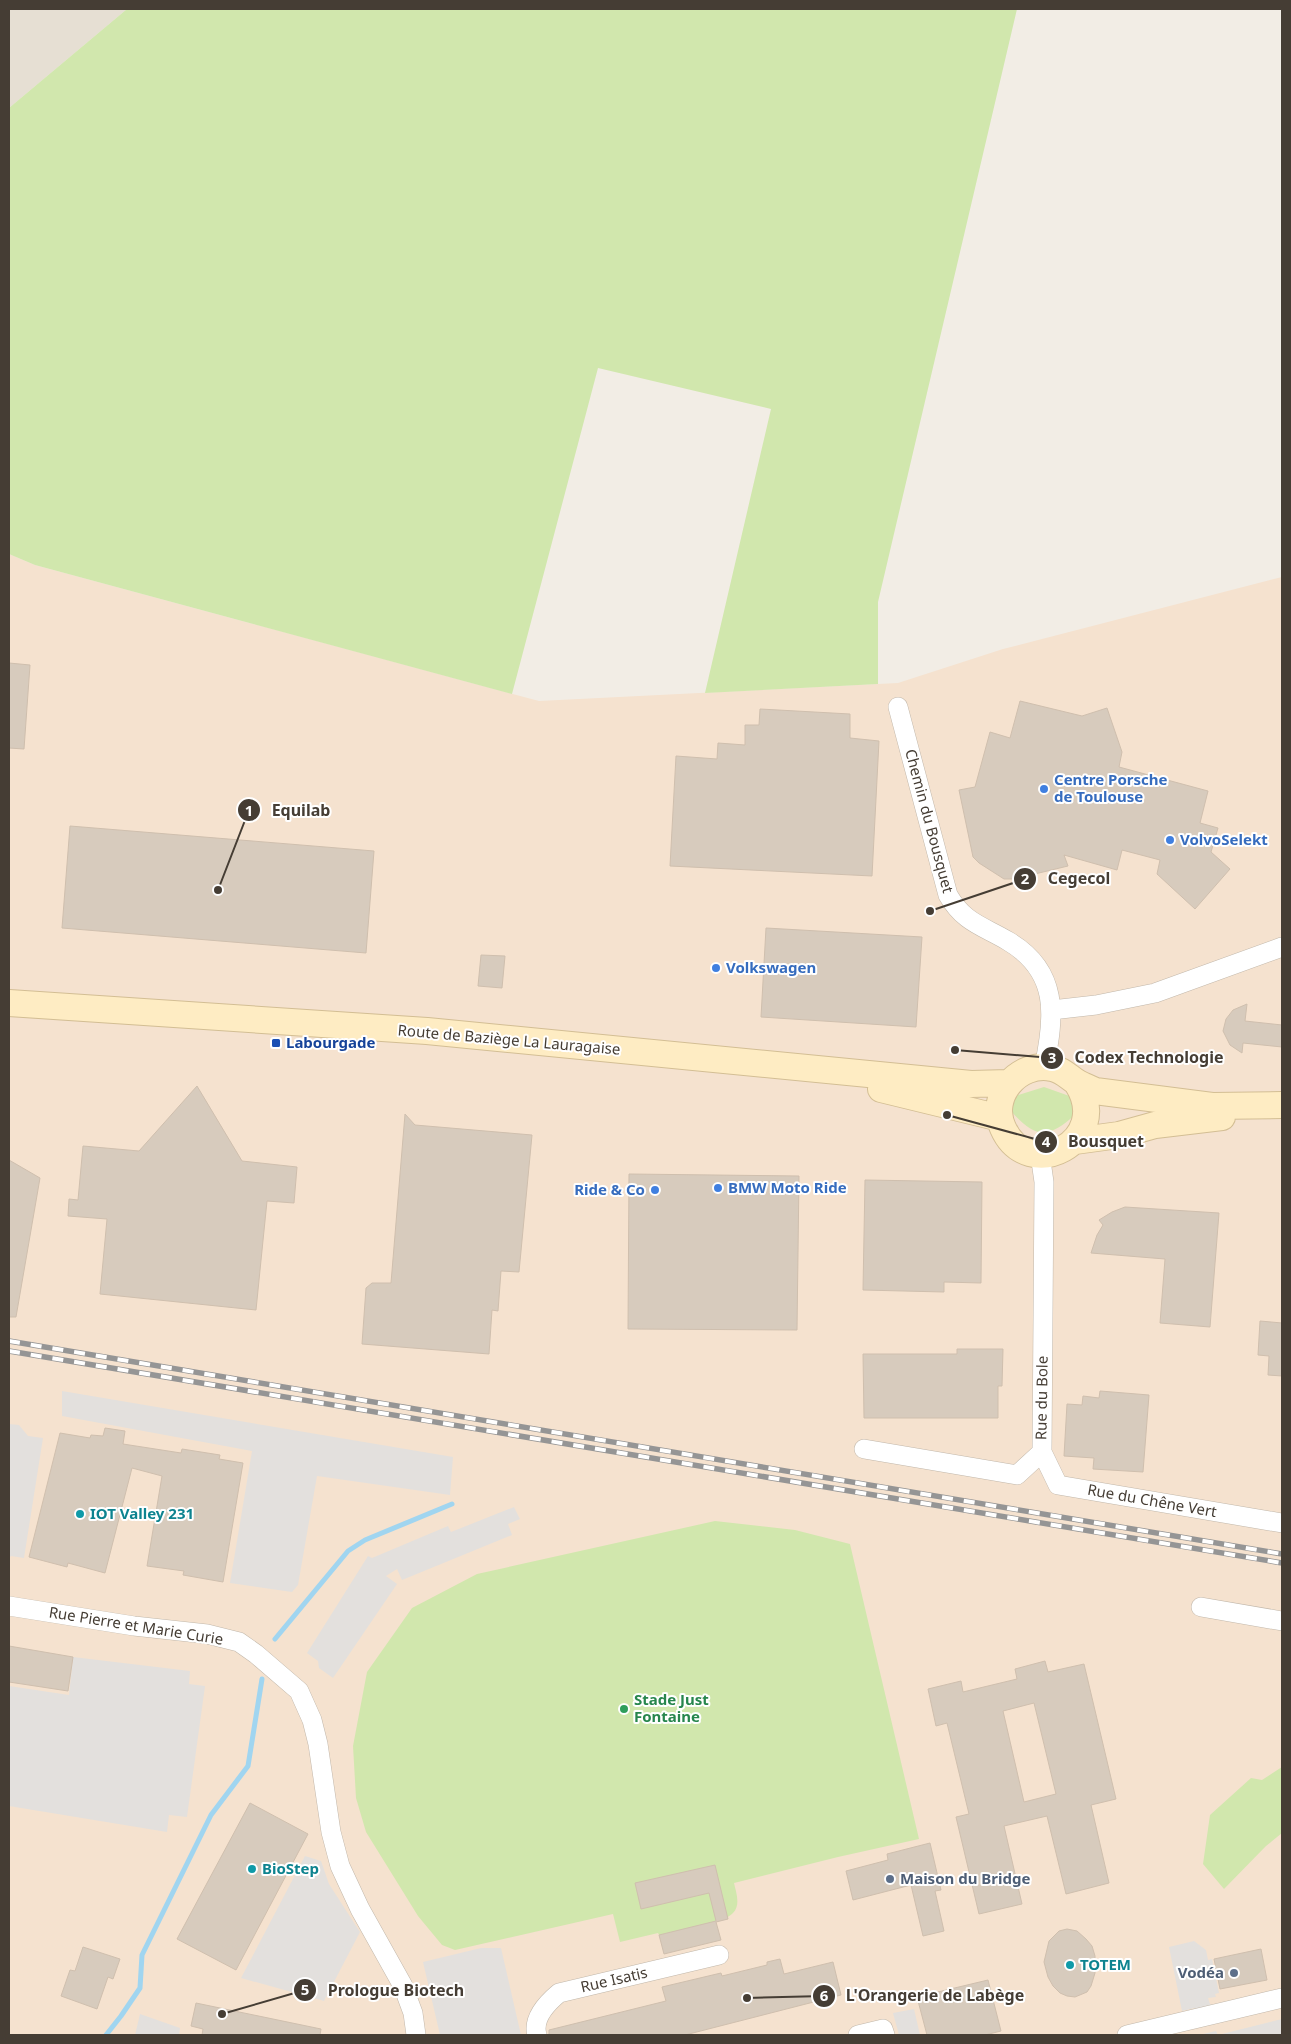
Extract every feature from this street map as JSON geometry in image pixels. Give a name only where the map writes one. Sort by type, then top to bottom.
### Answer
[{"type":"main road","name":"Route de Baziège La Lauragaise","points":[[9,1003],[427,1031],[971,1084],[1008,1084]]},
{"type":"main road","name":"Route de Baziège La Lauragaise","points":[[9,1017],[426,1045],[859,1084],[1000,1118]]},
{"type":"main road","points":[[1282,1105],[1212,1106],[1095,1091],[1077,1083],[1062,1071],[1044,1067],[1027,1070],[1008,1084],[1000,1103],[1002,1127],[1014,1143],[1022,1149],[1040,1154],[1059,1151],[1075,1141],[1119,1135],[1155,1125],[1214,1117],[1282,1117]]},
{"type":"main road","points":[[1075,1141],[1085,1123],[1087,1112],[1083,1092],[1077,1083]]},
{"type":"street","name":"Chemin du Bousquet","points":[[898,708],[948,895],[956,908],[967,919],[1009,941],[1026,954],[1045,980],[1050,994],[1052,1010],[1051,1038],[1044,1067]]},
{"type":"street","points":[[1052,1010],[1096,1005],[1155,993],[1282,947]]},
{"type":"street","name":"Rue du Bole","points":[[864,1449],[1016,1475],[1042,1452],[1044,1167],[1040,1154]]},
{"type":"street","name":"Rue du Chêne Vert","points":[[1042,1452],[1058,1485],[1282,1522]]},
{"type":"street","name":"Rue Pierre et Marie Curie","points":[[9,1606],[134,1626],[207,1634],[239,1642],[299,1691],[312,1720],[318,1744],[331,1832],[340,1866],[360,1909],[403,1986],[413,2013],[416,2035]]},
{"type":"street","points":[[1201,1607],[1282,1621]]},
{"type":"street","name":"Rue Isatis","points":[[537,2035],[535,2028],[539,2016],[547,2002],[560,1992],[719,1955]]},
{"type":"street","points":[[1127,2035],[1282,1998]]},
{"type":"street","points":[[858,2035],[884,2032]]},
{"type":"shaded area","points":[[9,9],[127,9],[9,108]]},
{"type":"shaded area","points":[[9,554],[35,565],[539,701],[898,683],[1003,649],[1282,577],[1282,2035],[9,2035]]},
{"type":"shaded area","points":[[62,1391],[453,1457],[450,1495],[317,1476],[298,1585],[292,1592],[230,1583],[252,1451],[62,1416]]},
{"type":"shaded area","points":[[9,1424],[19,1425],[28,1436],[43,1438],[24,1558],[11,1556],[9,1558]]},
{"type":"shaded area","points":[[514,1507],[520,1519],[508,1524],[512,1535],[402,1580],[397,1569],[386,1576],[397,1584],[333,1678],[319,1668],[318,1661],[307,1653],[368,1556],[372,1558],[448,1526],[451,1532]]},
{"type":"shaded area","points":[[73,1657],[190,1671],[189,1684],[205,1686],[187,1817],[169,1815],[167,1832],[9,1806],[9,1686],[69,1695]]},
{"type":"shaded area","points":[[305,1856],[321,1861],[329,1884],[360,1932],[324,2001],[241,1978]]},
{"type":"shaded area","points":[[1194,1941],[1206,1950],[1208,1960],[1212,1959],[1219,1993],[1215,1994],[1216,1997],[1208,1998],[1210,2004],[1214,2006],[1193,2012],[1195,2008],[1182,2011],[1169,1947]]},
{"type":"shaded area","points":[[481,1948],[501,1948],[521,2035],[440,2035],[423,1962]]},
{"type":"shaded area","points":[[914,2009],[920,2035],[899,2035],[893,2013]]},
{"type":"shaded area","points":[[140,2014],[180,2028],[179,2035],[135,2035]]},
{"type":"shaded area","points":[[1282,2019],[1282,2035],[1218,2035]]},
{"type":"shaded area","points":[[1216,2031],[1218,2035],[1199,2035]]},
{"type":"green space","points":[[127,9],[1017,9],[878,602],[878,684],[705,693],[771,409],[598,368],[512,694],[35,565],[9,554],[9,108]]},
{"type":"green space","points":[[1044,1087],[1075,1098],[1076,1114],[1058,1128],[1042,1132],[1028,1127],[1011,1111],[1015,1096]]},
{"type":"green space","name":"Stade Just Fontaine","points":[[715,1521],[795,1530],[850,1544],[919,1839],[734,1883],[737,1894],[735,1910],[728,1917],[710,1924],[620,1942],[613,1914],[455,1950],[442,1945],[418,1916],[366,1832],[356,1798],[353,1746],[367,1672],[412,1608],[477,1574]]},
{"type":"green space","points":[[1282,1767],[1282,1833],[1266,1846],[1224,1889],[1203,1864],[1210,1815],[1251,1778],[1262,1780]]},
{"type":"building","points":[[9,663],[30,665],[24,749],[9,748]]},
{"type":"building","name":"Centre Porsche de Toulouse","points":[[1020,701],[1082,716],[1107,708],[1122,752],[1119,767],[1208,791],[1200,823],[1218,828],[1211,852],[1230,869],[1195,909],[1157,874],[1160,860],[1122,850],[1117,870],[1064,855],[1068,866],[1014,879],[1004,879],[973,857],[959,790],[975,787],[990,732],[1010,738]]},
{"type":"building","points":[[760,709],[850,714],[850,738],[879,741],[872,876],[670,866],[676,756],[717,759],[718,743],[745,745],[745,725],[759,725]]},
{"type":"building","points":[[70,826],[374,851],[366,953],[62,928]]},
{"type":"building","points":[[766,928],[922,937],[916,1027],[761,1017]]},
{"type":"building","points":[[481,955],[505,956],[502,988],[478,986]]},
{"type":"building","points":[[1247,1004],[1245,1021],[1282,1025],[1282,1047],[1243,1043],[1242,1053],[1230,1045],[1223,1031],[1226,1019],[1233,1010]]},
{"type":"building","points":[[197,1086],[242,1161],[297,1167],[294,1203],[267,1201],[256,1310],[100,1294],[107,1219],[68,1216],[69,1199],[78,1200],[83,1146],[139,1151]]},
{"type":"building","points":[[405,1114],[415,1125],[532,1135],[519,1272],[501,1271],[498,1311],[492,1310],[489,1354],[362,1344],[366,1288],[372,1283],[391,1283]]},
{"type":"building","points":[[9,1160],[40,1178],[16,1317],[9,1317]]},
{"type":"building","points":[[629,1174],[799,1176],[797,1330],[628,1329]]},
{"type":"building","points":[[865,1180],[982,1182],[981,1283],[944,1282],[944,1292],[863,1290]]},
{"type":"building","points":[[1125,1207],[1219,1213],[1210,1327],[1160,1323],[1165,1259],[1091,1253],[1097,1235],[1103,1225],[1099,1220]]},
{"type":"building","points":[[1260,1321],[1282,1323],[1282,1376],[1268,1375],[1269,1356],[1258,1355]]},
{"type":"building","points":[[957,1349],[1003,1349],[1002,1386],[998,1386],[998,1418],[864,1418],[863,1354],[957,1354]]},
{"type":"building","points":[[1100,1391],[1149,1395],[1143,1472],[1093,1469],[1094,1458],[1064,1456],[1067,1404],[1082,1405],[1083,1396],[1099,1398]]},
{"type":"building","name":"IOT Valley 231","points":[[105,1428],[125,1431],[123,1444],[181,1453],[182,1449],[220,1455],[219,1459],[243,1463],[223,1582],[183,1575],[184,1571],[147,1566],[162,1476],[132,1468],[105,1573],[68,1563],[67,1567],[29,1557],[60,1433],[90,1438],[91,1435],[103,1436]]},
{"type":"building","points":[[9,1646],[73,1657],[68,1691],[9,1682]]},
{"type":"building","points":[[1045,1661],[1048,1672],[1084,1664],[1116,1799],[1091,1805],[1109,1883],[1066,1894],[1047,1816],[1004,1826],[1022,1904],[979,1914],[956,1817],[969,1814],[947,1723],[936,1726],[928,1689],[961,1681],[963,1692],[1017,1679],[1015,1669]],"holes":[[[1034,1703],[1056,1794],[1024,1802],[1003,1711]]]},
{"type":"building","name":"BioStep","points":[[250,1803],[308,1834],[236,1970],[177,1939]]},
{"type":"building","points":[[930,1843],[941,1890],[935,1891],[944,1931],[923,1936],[911,1885],[853,1900],[846,1871],[888,1860],[887,1854]]},
{"type":"building","points":[[715,1865],[728,1919],[716,1922],[721,1940],[664,1954],[659,1935],[716,1921],[709,1893],[641,1909],[635,1883]]},
{"type":"building","name":"TOTEM","points":[[1067,1929],[1077,1931],[1086,1939],[1092,1946],[1095,1956],[1095,1973],[1091,1986],[1087,1992],[1075,1997],[1060,1993],[1053,1986],[1048,1977],[1044,1962],[1049,1941],[1059,1931]]},
{"type":"building","points":[[83,1947],[120,1959],[113,1979],[108,1977],[97,2009],[61,1996],[70,1970],[75,1971]]},
{"type":"building","points":[[1261,1949],[1267,1980],[1220,1989],[1214,1959]]},
{"type":"building","points":[[780,1959],[784,1974],[833,1962],[841,1995],[685,2035],[549,2035],[549,2030],[666,2001],[662,1987],[721,1973],[722,1976],[767,1965],[767,1962]]},
{"type":"building","points":[[988,1980],[1001,2031],[985,2035],[927,2035],[917,1997]]},
{"type":"building","points":[[196,2003],[321,2029],[320,2035],[202,2035],[203,2029],[191,2026]]},
{"type":"waterway","points":[[275,1639],[348,1551],[365,1540],[452,1504]]},
{"type":"waterway","points":[[106,2035],[140,1988],[142,1955],[211,1815],[248,1766],[262,1679]]},
{"type":"railway","points":[[9,1341],[1282,1554]]},
{"type":"railway","points":[[9,1351],[1282,1563]]},
{"type":"place","name":"Centre Porsche de Toulouse","points":[[1044,789]]},
{"type":"place","name":"VolvoSelekt","points":[[1170,840]]},
{"type":"place","name":"Equilab","points":[[218,890]]},
{"type":"place","name":"Cegecol","points":[[930,911]]},
{"type":"place","name":"Volkswagen","points":[[716,968]]},
{"type":"place","name":"Labourgade","points":[[276,1043]]},
{"type":"place","name":"Codex Technologie","points":[[955,1050]]},
{"type":"place","name":"Bousquet","points":[[947,1115]]},
{"type":"place","name":"BMW Moto Ride","points":[[718,1188]]},
{"type":"place","name":"Ride & Co","points":[[655,1190]]},
{"type":"place","name":"IOT Valley 231","points":[[80,1514]]},
{"type":"place","name":"Stade Just Fontaine","points":[[624,1709]]},
{"type":"place","name":"BioStep","points":[[252,1869]]},
{"type":"place","name":"Maison du Bridge","points":[[890,1879]]},
{"type":"place","name":"TOTEM","points":[[1070,1965]]},
{"type":"place","name":"Vodéa","points":[[1234,1973]]},
{"type":"place","name":"L'Orangerie de Labège","points":[[747,1998]]},
{"type":"place","name":"Prologue Biotech","points":[[222,2014]]}]
